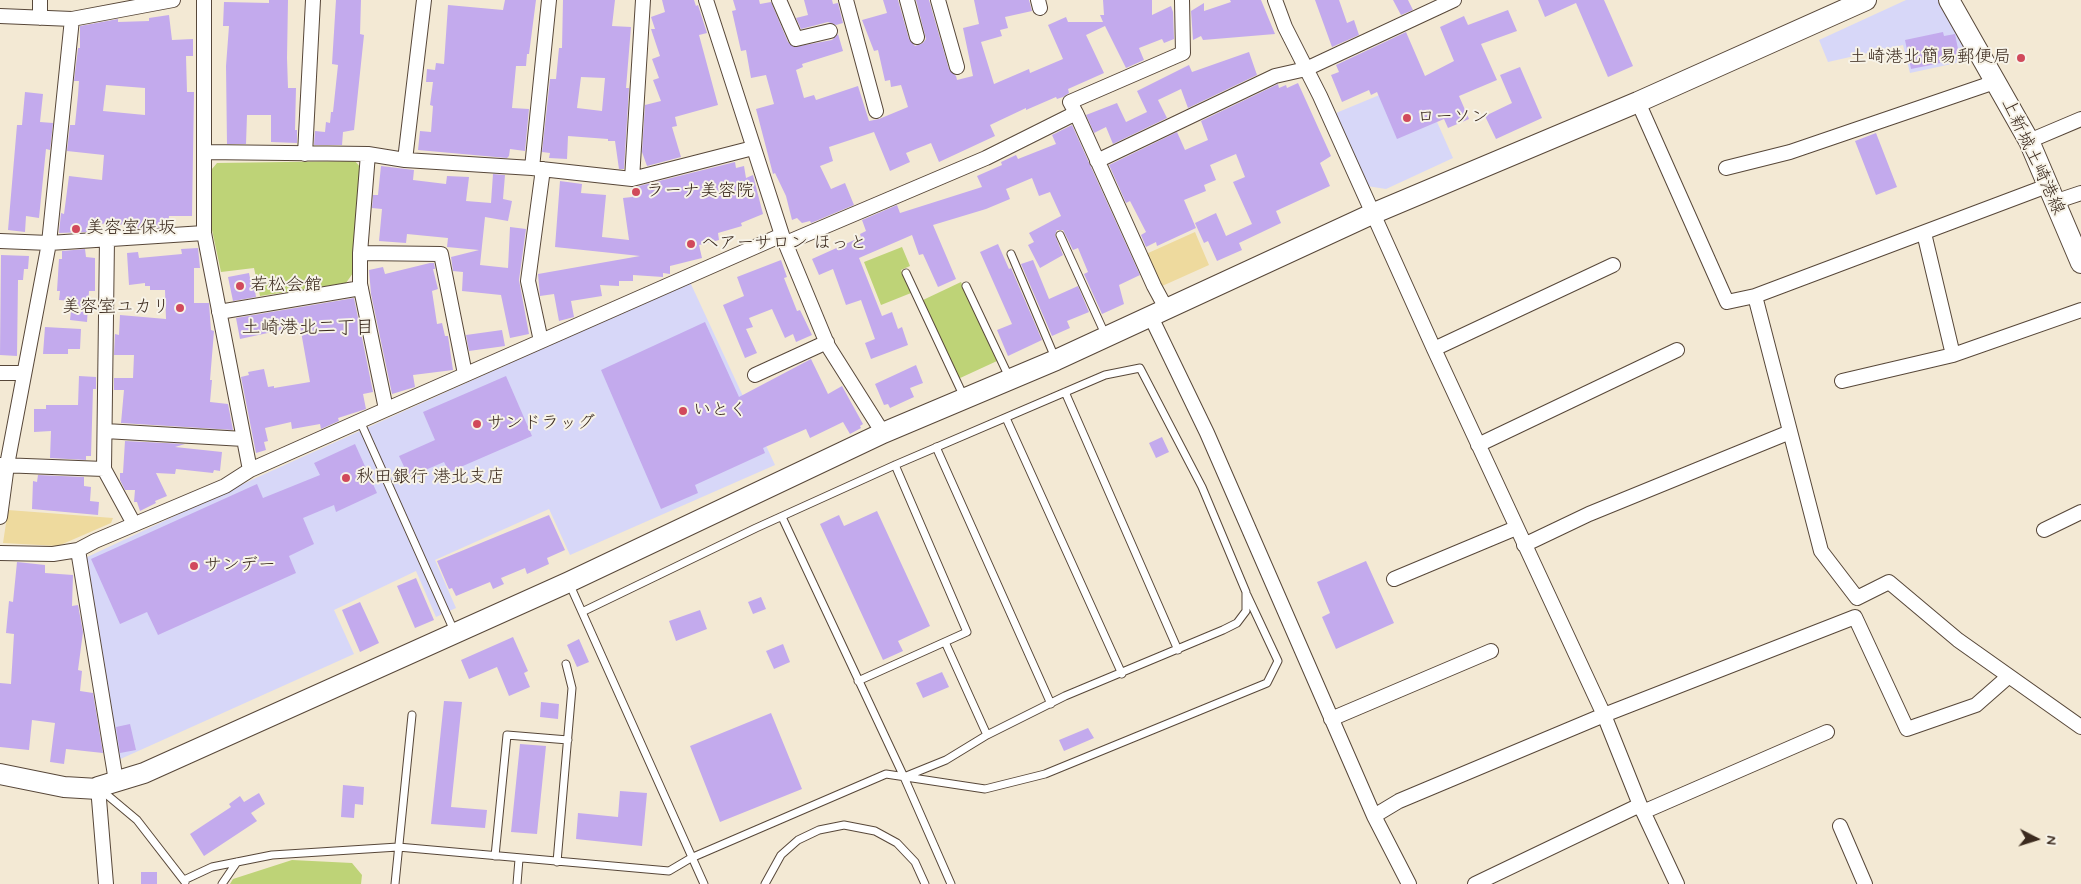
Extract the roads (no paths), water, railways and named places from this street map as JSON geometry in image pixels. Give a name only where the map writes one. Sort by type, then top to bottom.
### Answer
[{"type":"street","points":[[40,0],[40,18]]},
{"type":"street","points":[[0,16],[72,19],[145,3],[173,0]]},
{"type":"street","points":[[204,0],[204,233],[250,470]]},
{"type":"street","points":[[305,154],[313,0]]},
{"type":"street","points":[[404,160],[424,0]]},
{"type":"street","points":[[541,342],[528,281],[538,169],[549,0]]},
{"type":"street","points":[[632,179],[643,0]]},
{"type":"street","points":[[706,0],[784,239],[826,342],[882,434]]},
{"type":"street","points":[[779,0],[796,39],[830,31]]},
{"type":"street","points":[[846,0],[876,111]]},
{"type":"street","points":[[907,0],[918,37]]},
{"type":"street","points":[[938,0],[957,67]]},
{"type":"street","points":[[1182,0],[1183,53],[1070,102],[1154,286],[1159,313],[1207,433],[1374,816],[1409,884]]},
{"type":"street","points":[[1275,0],[1285,27],[1604,715],[1641,809],[1676,884]]},
{"type":"street","points":[[1097,161],[1275,76],[1306,69],[1454,0]]},
{"type":"street","points":[[0,774],[64,787],[104,786],[144,773],[455,634],[882,434],[1056,360],[1372,214],[1638,102],[1866,0]]},
{"type":"street","name":"上新城土崎港線","points":[[1949,0],[2029,141],[2081,263]]},
{"type":"street","points":[[0,517],[4,465],[49,243],[72,19]]},
{"type":"street","points":[[1726,168],[1790,152],[1995,82]]},
{"type":"street","points":[[1638,102],[1726,302],[1755,296],[1924,233],[2050,194],[2081,193]]},
{"type":"street","points":[[0,553],[53,554],[78,550],[225,486],[250,470],[465,374],[784,239],[986,158],[1076,113]]},
{"type":"street","points":[[2029,141],[2081,119]]},
{"type":"street","points":[[205,152],[368,154],[404,160],[538,169],[632,179],[753,148]]},
{"type":"street","points":[[368,154],[360,253],[361,288],[386,409]]},
{"type":"street","points":[[0,241],[49,243],[204,233]]},
{"type":"street","points":[[1924,233],[1953,355]]},
{"type":"street","points":[[107,239],[104,469],[134,524]]},
{"type":"street","points":[[360,253],[441,254],[465,374]]},
{"type":"street","points":[[1434,349],[1613,265]]},
{"type":"street","points":[[219,312],[361,288]]},
{"type":"street","points":[[1755,296],[1821,551],[1856,598],[1889,582],[1958,640],[2081,727]]},
{"type":"street","points":[[1842,381],[1953,355],[2081,310]]},
{"type":"street","points":[[755,375],[826,342]]},
{"type":"street","points":[[1478,445],[1676,350]]},
{"type":"street","points":[[0,373],[24,373]]},
{"type":"street","points":[[105,431],[244,439]]},
{"type":"street","points":[[1524,545],[1589,514],[1790,432]]},
{"type":"street","points":[[4,465],[104,469]]},
{"type":"street","points":[[2044,530],[2081,512]]},
{"type":"street","points":[[1394,579],[1516,528]]},
{"type":"street","points":[[78,550],[104,786],[106,884]]},
{"type":"street","points":[[1374,816],[1399,801],[1604,715],[1855,617],[1907,729],[1976,705],[2009,676]]},
{"type":"street","points":[[1332,719],[1491,651]]},
{"type":"street","points":[[1475,884],[1641,809],[1826,732]]},
{"type":"street","points":[[1840,826],[1865,884]]},
{"type":"lane","points":[[1060,235],[1106,337]]},
{"type":"lane","points":[[1011,254],[1056,360]]},
{"type":"lane","points":[[906,273],[965,399]]},
{"type":"lane","points":[[966,286],[1010,380]]},
{"type":"lane","points":[[104,786],[137,820],[185,882],[212,867],[272,855],[398,847],[669,871],[691,858],[886,774],[985,789],[1045,774],[1267,683],[1278,661],[1246,592],[1202,487],[1140,368],[1105,375],[895,465],[582,612]]},
{"type":"lane","points":[[1065,392],[1178,650]]},
{"type":"lane","points":[[1006,418],[1122,674]]},
{"type":"lane","points":[[360,420],[455,634]]},
{"type":"lane","points":[[936,448],[1050,704]]},
{"type":"lane","points":[[858,681],[967,632],[895,465]]},
{"type":"lane","points":[[782,517],[904,778],[951,884]]},
{"type":"lane","points":[[568,582],[704,884]]},
{"type":"lane","points":[[904,778],[946,760],[987,736],[1050,704],[1237,623],[1246,611],[1246,592]]},
{"type":"lane","points":[[945,642],[987,736]]},
{"type":"lane","points":[[557,862],[572,688],[566,664]]},
{"type":"lane","points":[[395,884],[412,715]]},
{"type":"lane","points":[[495,856],[507,735],[568,740]]},
{"type":"lane","points":[[765,884],[781,855],[798,840],[819,830],[844,825],[875,831],[897,843],[915,862],[925,884]]},
{"type":"lane","points":[[517,884],[519,859]]},
{"type":"lane","points":[[222,884],[237,862]]},
{"type":"place","name":"土崎港北簡易郵便局","points":[[2021,58]]},
{"type":"place","name":"ローソン","points":[[1407,118]]},
{"type":"place","name":"ラーナ美容院","points":[[636,192]]},
{"type":"place","name":"美容室保坂","points":[[76,229]]},
{"type":"place","name":"ヘアーサロン ほっと","points":[[691,244]]},
{"type":"place","name":"若松会館","points":[[240,286]]},
{"type":"place","name":"美容室ユカリ","points":[[180,308]]},
{"type":"place","name":"いとく","points":[[683,411]]},
{"type":"place","name":"サンドラッグ","points":[[477,424]]},
{"type":"place","name":"秋田銀行 港北支店","points":[[346,478]]},
{"type":"place","name":"サンデー","points":[[194,566]]},
{"type":"district","name":"土崎港北二丁目","points":[[308,329]]}]
